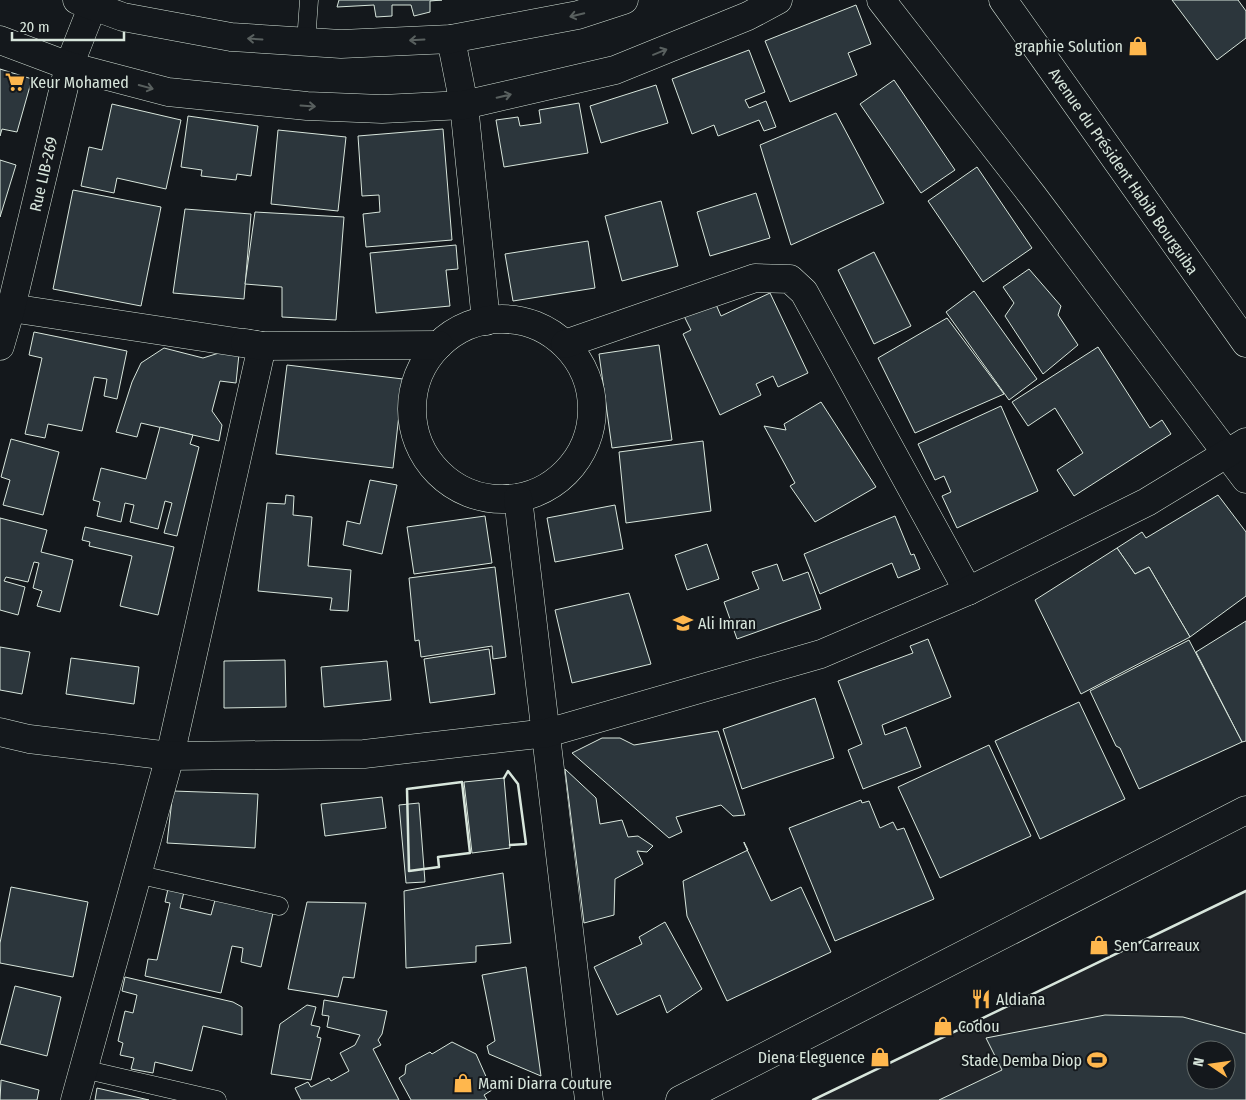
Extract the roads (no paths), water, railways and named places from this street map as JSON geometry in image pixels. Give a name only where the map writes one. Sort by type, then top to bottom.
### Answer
[{"type":"street","points":[[85,3],[123,17],[231,37],[341,44],[451,39],[578,15],[624,0]]},
{"type":"street","points":[[0,40],[69,66],[168,92],[308,106],[382,109],[464,105],[615,70],[748,16],[778,0]]},
{"type":"street","points":[[881,0],[1033,196],[1237,447],[1246,479]]},
{"type":"street","name":"Avenue du Président Habib Bourguiba","points":[[1003,0],[1246,343]]},
{"type":"street","name":"Rue LIB-269","points":[[0,346],[11,308],[85,3]]},
{"type":"street","points":[[451,39],[464,105],[486,321]]},
{"type":"street","points":[[565,344],[756,278],[790,279],[804,292],[968,591]]},
{"type":"street","points":[[11,308],[152,331],[262,346],[440,345]]},
{"type":"street","points":[[514,320],[542,328],[565,344],[581,366],[591,393],[592,421],[584,449],[567,472],[545,489],[518,498],[493,499],[468,493],[447,480],[429,462],[418,440],[413,414],[414,389],[424,365],[440,345],[453,334],[469,326],[486,321],[514,320]]},
{"type":"street","points":[[74,1100],[170,756],[262,346]]},
{"type":"street","points":[[0,732],[29,739],[170,756],[364,754],[547,733],[821,654],[968,591],[1147,502],[1237,447]]},
{"type":"street","points":[[518,498],[590,1100]]},
{"type":"street","points":[[680,1100],[1246,810]]},
{"type":"lane","points":[[306,42],[309,0]]},
{"type":"lane","points":[[136,874],[279,906]]},
{"type":"lane","points":[[83,1069],[217,1100]]},
{"type":"place","name":"graphie Solution","points":[[1138,46]]},
{"type":"place","name":"Keur Mohamed","points":[[15,82]]},
{"type":"place","name":"Ali Imran","points":[[683,623]]},
{"type":"place","name":"Sen Carreaux","points":[[1099,945]]},
{"type":"place","name":"Aldiana","points":[[981,999]]},
{"type":"place","name":"Codou","points":[[943,1026]]},
{"type":"place","name":"Diena Eleguence","points":[[880,1057]]},
{"type":"place","name":"Stade Demba Diop","points":[[1097,1060]]},
{"type":"place","name":"Mami Diarra Couture","points":[[463,1083]]}]
